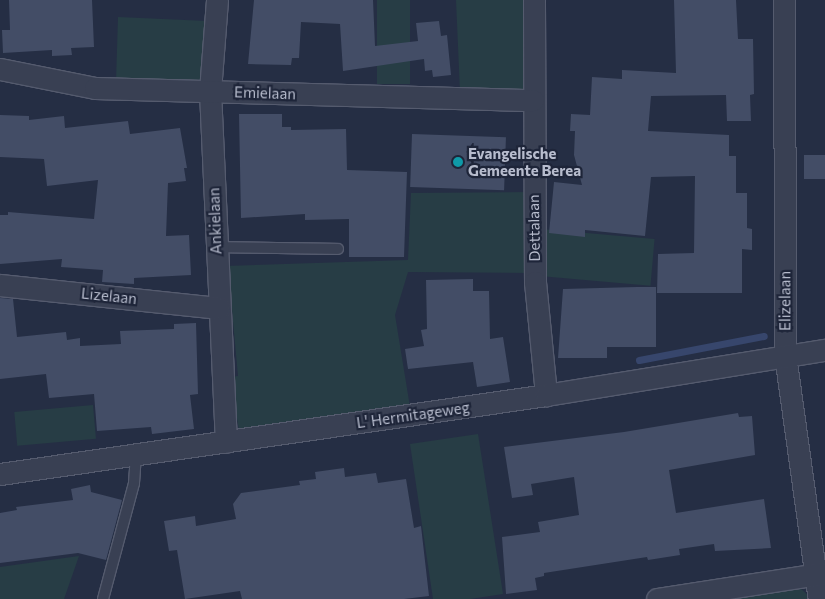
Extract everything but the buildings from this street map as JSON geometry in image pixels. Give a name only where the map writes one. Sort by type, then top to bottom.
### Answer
[{"type":"street","name":"Ankielaan","points":[[217,0],[210,91],[218,308],[226,442]]},
{"type":"street","name":"Dettalaan","points":[[534,0],[532,100],[535,282],[546,395]]},
{"type":"street","name":"Elizelaan","points":[[784,0],[785,355],[820,574],[819,599]]},
{"type":"street","name":"Emielaan","points":[[0,69],[95,88],[532,100]]},
{"type":"street","name":"Lizelaan","points":[[0,285],[218,308]]},
{"type":"street","name":"L' Hermitageweg","points":[[0,474],[546,395],[825,350]]},
{"type":"street","points":[[656,599],[820,574]]},
{"type":"lane","points":[[216,248],[338,249]]},
{"type":"lane","points":[[103,599],[134,483],[136,455]]},
{"type":"shaded area","points":[[377,0],[410,0],[410,84],[377,84]]},
{"type":"shaded area","points":[[456,0],[528,0],[528,86],[523,91],[460,92]]},
{"type":"shaded area","points":[[118,17],[207,21],[203,77],[199,82],[116,82]]},
{"type":"shaded area","points":[[528,192],[529,273],[408,272],[395,315],[410,407],[239,430],[230,377],[238,376],[232,310],[226,302],[226,266],[408,260],[411,193]]},
{"type":"shaded area","points":[[541,229],[655,239],[650,286],[537,276]]},
{"type":"shaded area","points":[[93,405],[96,439],[17,446],[14,412]]},
{"type":"shaded area","points":[[478,434],[503,594],[470,599],[433,599],[410,444]]},
{"type":"shaded area","points":[[79,556],[64,599],[0,599],[0,567]]},
{"type":"shaded area","points":[[799,587],[812,599],[731,599]]},
{"type":"waterway","points":[[639,360],[764,336]]},
{"type":"place","name":"Evangelische Gemeente Berea","points":[[458,162]]}]
